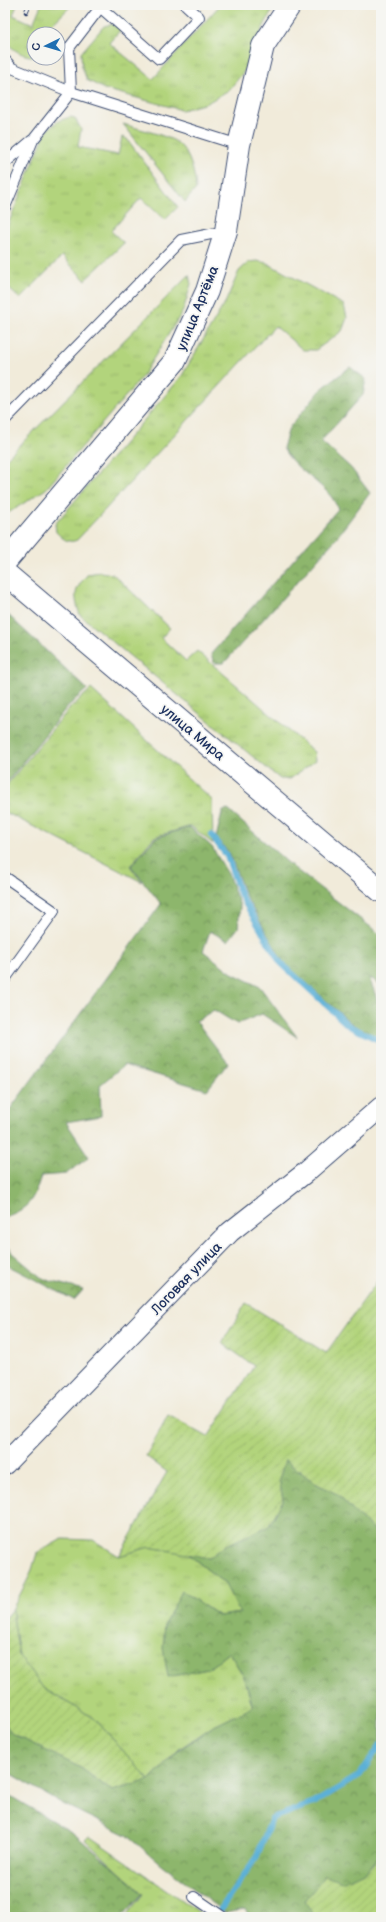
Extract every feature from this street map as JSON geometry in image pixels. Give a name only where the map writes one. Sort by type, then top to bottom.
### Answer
[{"type":"street","name":"улица Артёма","points":[[5,562],[175,361],[208,290],[226,231],[239,145],[263,46],[290,5]]},
{"type":"street","name":"улица Мира","points":[[5,573],[380,887]]},
{"type":"street","name":"Логовая улица","points":[[5,1464],[230,1232],[305,1173],[381,1107]]},
{"type":"lane","points":[[5,163],[33,140],[71,92],[69,48],[101,6],[159,59],[199,17],[186,5]]},
{"type":"lane","points":[[5,60],[12,68],[71,92],[239,145]]},
{"type":"lane","points":[[5,207],[33,140]]},
{"type":"lane","points":[[5,420],[181,240],[226,231]]},
{"type":"lane","points":[[5,877],[54,911],[5,979]]},
{"type":"lane","points":[[194,1897],[223,1917]]},
{"type":"green space","points":[[5,5],[17,5],[13,15],[33,24],[41,5],[72,5],[50,26],[26,26],[26,55],[18,52],[5,41]]},
{"type":"green space","points":[[220,5],[275,5],[263,28],[246,69],[229,90],[207,103],[182,110],[104,89],[87,80],[82,67],[81,53],[104,26],[112,24],[121,29],[109,43],[153,79]]},
{"type":"green space","points":[[70,117],[75,118],[81,129],[78,147],[118,155],[122,137],[127,139],[178,207],[165,220],[141,198],[111,231],[124,243],[85,280],[62,256],[20,299],[5,285],[5,232],[46,131],[58,121]]},
{"type":"green space","points":[[123,124],[173,140],[183,149],[193,169],[196,189],[185,202]]},
{"type":"green space","points":[[257,261],[267,263],[344,305],[347,318],[342,331],[316,350],[303,350],[275,326],[77,540],[68,541],[63,538],[56,532],[55,524],[181,377],[226,301],[239,271],[249,262]]},
{"type":"green space","points":[[189,275],[191,284],[183,311],[142,377],[46,489],[5,515],[5,460]]},
{"type":"green space","points":[[350,367],[366,379],[363,395],[321,441],[351,468],[370,493],[334,541],[224,663],[214,663],[211,654],[338,509],[334,500],[327,492],[296,465],[283,448],[289,428],[320,390]]},
{"type":"green space","points":[[100,572],[113,574],[170,628],[161,638],[186,661],[197,651],[314,752],[315,761],[290,779],[280,779],[80,615],[76,602],[77,588],[88,574]]},
{"type":"green space","points":[[5,612],[87,689],[67,707],[5,785]]},
{"type":"green space","points":[[91,689],[212,800],[213,844],[191,826],[154,837],[130,866],[142,882],[5,812],[5,787],[69,709]]},
{"type":"green space","points":[[227,809],[294,868],[381,935],[381,985],[369,977],[380,1014],[379,1029],[376,1038],[352,1024],[283,962],[245,895],[230,854],[216,838],[222,812]]},
{"type":"green space","points":[[190,827],[212,847],[228,874],[240,906],[238,928],[228,941],[210,931],[203,951],[232,973],[260,987],[297,1037],[262,1014],[237,1024],[214,1010],[196,1021],[228,1063],[207,1090],[124,1065],[100,1085],[101,1116],[66,1122],[89,1157],[66,1174],[41,1176],[36,1191],[29,1202],[20,1210],[5,1217],[5,1116],[161,904],[131,866],[155,838]]},
{"type":"green space","points":[[5,1240],[12,1253],[43,1279],[83,1290],[74,1300],[5,1264]]},
{"type":"green space","points":[[381,1276],[381,1535],[358,1516],[337,1494],[315,1483],[285,1460],[279,1479],[283,1500],[269,1526],[226,1545],[209,1558],[149,1547],[119,1556],[167,1472],[146,1456],[168,1415],[208,1437],[254,1366],[222,1343],[246,1303],[326,1353]]},
{"type":"green space","points":[[285,1460],[315,1483],[337,1494],[358,1516],[381,1535],[381,1855],[366,1871],[305,1900],[314,1917],[250,1917],[246,1909],[226,1913],[162,1865],[127,1835],[63,1804],[5,1770],[5,1723],[11,1733],[81,1768],[112,1791],[149,1780],[179,1750],[212,1727],[253,1707],[244,1677],[229,1652],[208,1669],[168,1677],[163,1648],[165,1623],[182,1591],[219,1616],[240,1613],[225,1584],[187,1553],[209,1558],[225,1545],[269,1526],[283,1500],[279,1479]]},
{"type":"green space","points":[[62,1539],[93,1540],[119,1556],[149,1547],[187,1553],[225,1584],[240,1613],[219,1616],[182,1591],[168,1676],[208,1669],[229,1652],[244,1677],[253,1708],[212,1727],[179,1749],[149,1780],[94,1718],[44,1689],[19,1656],[12,1610],[31,1573],[37,1553]]},
{"type":"green space","points":[[12,1610],[19,1656],[44,1689],[94,1718],[149,1780],[112,1791],[81,1768],[11,1733],[5,1723],[5,1619]]},
{"type":"green space","points":[[5,1793],[73,1833],[134,1885],[142,1894],[122,1917],[5,1917]]},
{"type":"green space","points":[[89,1836],[200,1913],[198,1917],[125,1917],[143,1894],[85,1840]]},
{"type":"green space","points":[[381,1855],[381,1917],[314,1917],[305,1901],[324,1876],[342,1882],[366,1871]]},
{"type":"waterway","points":[[211,835],[227,856],[241,896],[280,962],[349,1026],[381,1041]]},
{"type":"waterway","points":[[216,1916],[257,1856],[272,1818],[314,1803],[360,1775],[381,1744]]},
{"type":"railway","points":[[26,12],[29,5]]}]
